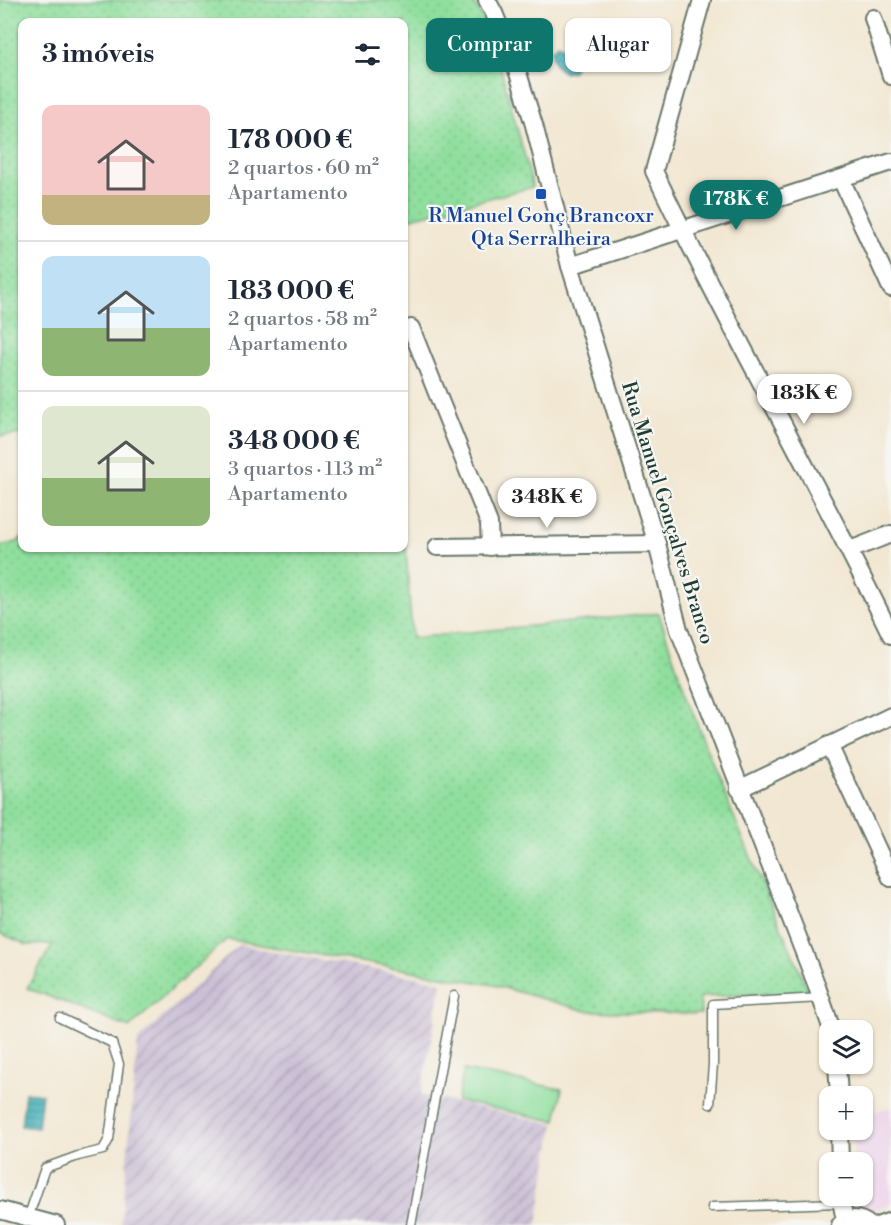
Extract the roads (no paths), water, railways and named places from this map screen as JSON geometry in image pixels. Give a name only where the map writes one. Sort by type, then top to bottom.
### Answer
[{"type":"street","name":"Rua Manuel Gonçalves Branco","points":[[487,0],[521,83],[534,125],[570,266],[657,544],[679,630],[829,1020]]},
{"type":"street","points":[[702,0],[654,171],[682,231],[850,550],[891,635]]},
{"type":"street","points":[[873,18],[891,76]]},
{"type":"street","points":[[570,266],[891,162]]},
{"type":"street","points":[[841,179],[891,288]]},
{"type":"street","points":[[411,328],[489,523],[490,547]]},
{"type":"street","points":[[850,550],[891,534]]},
{"type":"street","points":[[437,547],[657,544]]},
{"type":"street","points":[[739,789],[891,716]]},
{"type":"street","points":[[829,745],[891,878]]},
{"type":"street","points":[[841,1206],[843,1223],[860,1219],[868,1225]]},
{"type":"street","points":[[0,1210],[56,1225]]},
{"type":"street","points":[[880,1225],[891,1221]]},
{"type":"lane","points":[[411,1225],[454,996]]},
{"type":"lane","points":[[710,1104],[713,1004],[821,998]]},
{"type":"lane","points":[[28,1218],[45,1168],[103,1150],[109,1139],[119,1064],[112,1043],[60,1018]]},
{"type":"lane","points":[[712,1208],[819,1200]]},
{"type":"water","points":[[558,44],[565,48],[565,72],[569,72],[565,73],[554,64],[553,48]]},
{"type":"water","points":[[25,1092],[42,1094],[38,1128],[21,1126]]},
{"type":"place","name":"R Manuel Gonç Brancoxr Qta Serralheira","points":[[541,194]]}]
